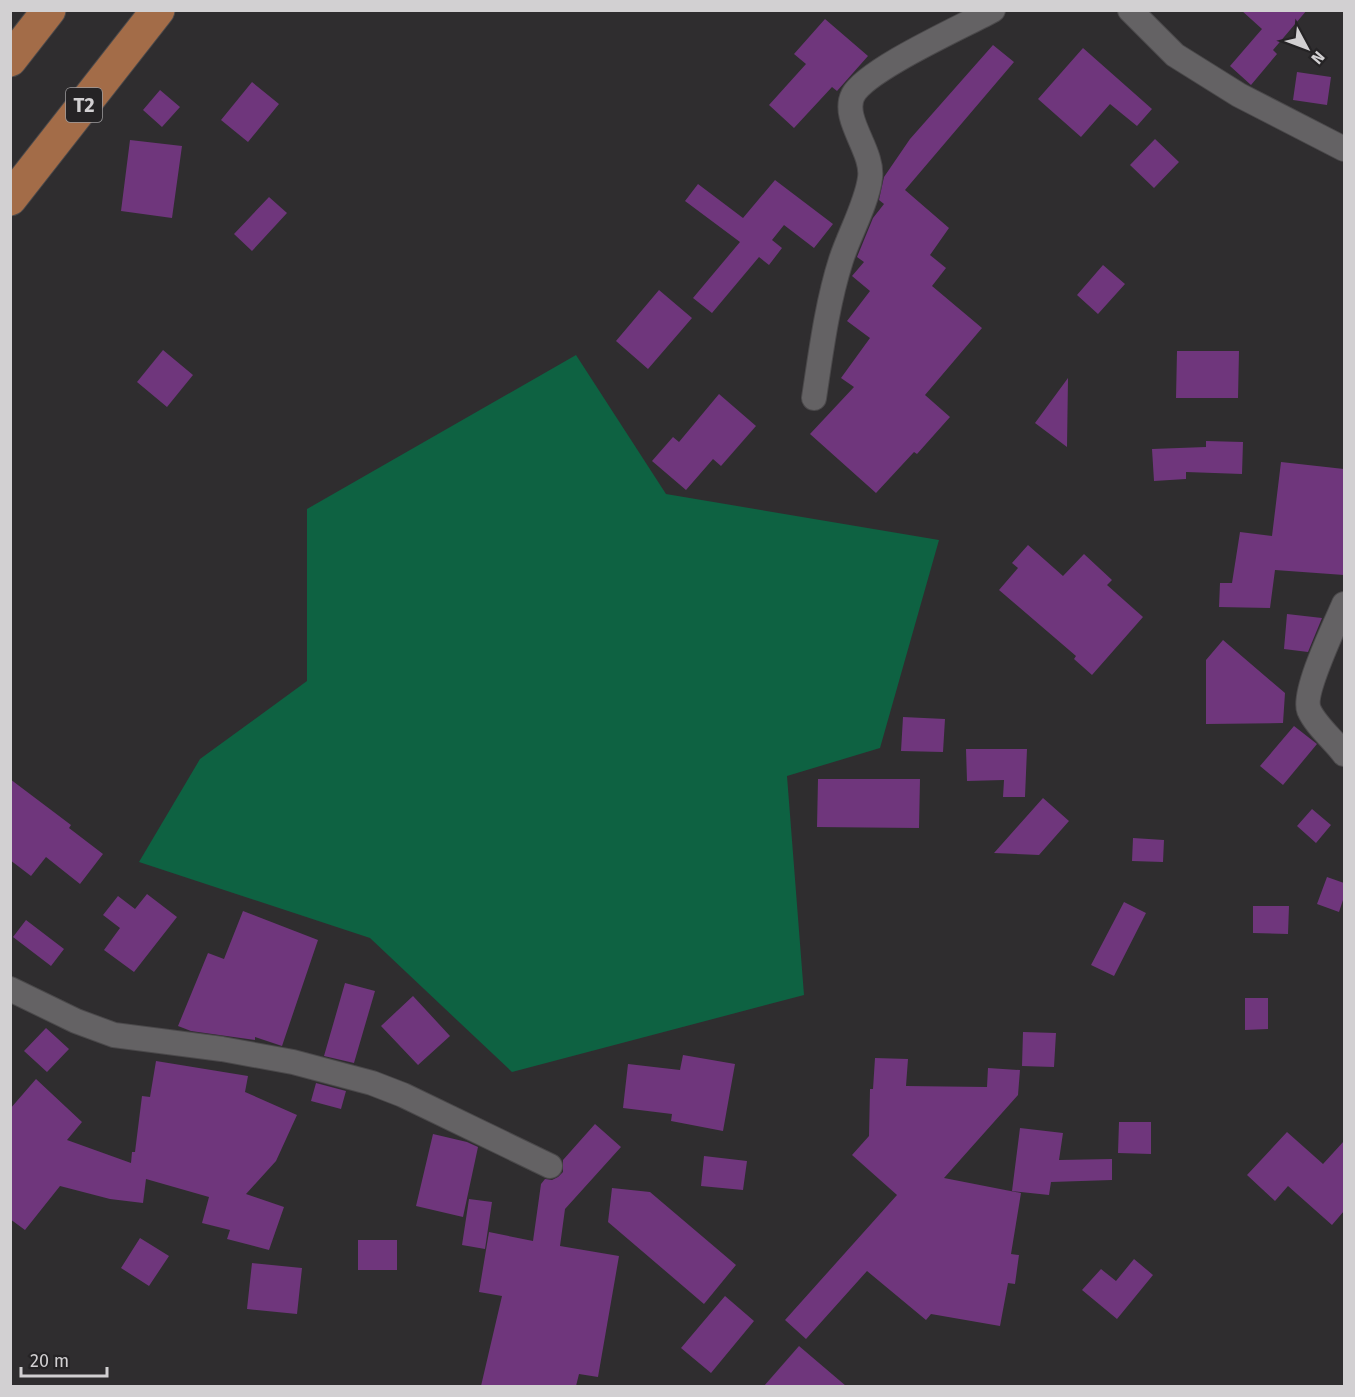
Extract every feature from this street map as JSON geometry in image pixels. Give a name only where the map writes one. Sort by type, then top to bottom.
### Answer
[{"type":"highway","points":[[10,60],[49,10]]},
{"type":"highway","name":"T2","points":[[10,199],[158,10]]},
{"type":"street","points":[[814,398],[828,313],[841,260],[870,178],[870,161],[855,128],[851,110],[853,95],[880,71],[993,10]]},
{"type":"street","points":[[1130,10],[1175,55],[1239,95],[1344,148]]},
{"type":"street","points":[[1344,604],[1319,665],[1307,704],[1310,713],[1344,754]]},
{"type":"street","points":[[10,989],[76,1022],[114,1035],[222,1049],[293,1062],[372,1083],[412,1099],[550,1166]]},
{"type":"green space","points":[[576,355],[666,494],[939,540],[880,748],[787,776],[804,995],[512,1072],[370,938],[139,862],[200,759],[307,681],[307,509]]},
{"type":"building","points":[[1241,10],[1307,10],[1273,50],[1277,54],[1251,85],[1230,66],[1262,29]]},
{"type":"building","points":[[825,19],[868,56],[837,91],[832,87],[794,128],[769,105],[806,64],[794,54]]},
{"type":"building","points":[[993,45],[1014,62],[905,190],[949,228],[930,255],[946,268],[932,286],[982,328],[925,395],[950,417],[917,454],[914,452],[876,493],[810,434],[854,387],[841,378],[870,338],[847,321],[870,291],[852,276],[864,262],[857,257],[873,218],[884,204],[879,200],[884,177],[910,139]]},
{"type":"building","points":[[1083,48],[1152,109],[1137,126],[1110,104],[1081,137],[1038,99]]},
{"type":"building","points":[[1297,72],[1331,77],[1327,105],[1293,100]]},
{"type":"building","points":[[252,82],[279,104],[248,142],[221,120]]},
{"type":"building","points":[[160,90],[180,107],[162,127],[143,110]]},
{"type":"building","points":[[1155,139],[1179,162],[1154,188],[1130,165]]},
{"type":"building","points":[[130,140],[182,146],[172,218],[121,211]]},
{"type":"building","points":[[775,180],[833,224],[814,248],[784,225],[772,240],[782,248],[769,265],[759,257],[712,313],[693,298],[740,242],[685,201],[698,184],[743,218]]},
{"type":"building","points":[[269,197],[287,213],[252,251],[234,234]]},
{"type":"building","points":[[1103,265],[1125,284],[1098,314],[1077,295]]},
{"type":"building","points":[[659,290],[692,318],[648,369],[616,341]]},
{"type":"building","points":[[163,350],[193,375],[167,407],[137,382]]},
{"type":"building","points":[[1177,351],[1239,351],[1238,398],[1176,398]]},
{"type":"building","points":[[1068,378],[1067,447],[1035,423]]},
{"type":"building","points":[[719,394],[756,426],[721,466],[713,459],[686,490],[652,461],[673,437],[679,442]]},
{"type":"building","points":[[1206,441],[1243,442],[1242,474],[1186,472],[1186,479],[1154,481],[1152,449],[1206,447]]},
{"type":"building","points":[[1281,462],[1344,469],[1344,575],[1275,570],[1270,608],[1219,607],[1220,583],[1232,583],[1240,532],[1272,536]]},
{"type":"building","points":[[1028,545],[1063,576],[1084,554],[1112,580],[1107,585],[1143,617],[1092,675],[1074,659],[1076,656],[999,590],[1018,568],[1012,563]]},
{"type":"building","points":[[1287,614],[1322,618],[1308,652],[1284,649]]},
{"type":"building","points":[[1223,640],[1285,693],[1283,723],[1206,724],[1206,660]]},
{"type":"building","points":[[903,717],[945,719],[943,752],[901,751]]},
{"type":"building","points":[[1294,726],[1317,744],[1283,785],[1260,766]]},
{"type":"building","points":[[966,749],[1027,749],[1025,797],[1003,797],[1004,780],[967,781]]},
{"type":"building","points":[[10,779],[71,825],[69,828],[103,854],[80,884],[46,857],[31,876],[10,860]]},
{"type":"building","points":[[818,779],[920,779],[919,828],[817,827]]},
{"type":"building","points":[[1043,798],[1069,821],[1039,855],[994,853]]},
{"type":"building","points":[[1312,809],[1331,825],[1316,843],[1297,826]]},
{"type":"building","points":[[1133,838],[1164,840],[1163,862],[1132,861]]},
{"type":"building","points":[[1327,877],[1344,883],[1344,897],[1339,912],[1317,904]]},
{"type":"building","points":[[147,894],[177,917],[134,972],[104,950],[120,928],[103,915],[118,896],[135,909]]},
{"type":"building","points":[[1124,902],[1146,913],[1114,976],[1091,965]]},
{"type":"building","points":[[1253,906],[1289,906],[1288,934],[1253,933]]},
{"type":"building","points":[[243,911],[318,940],[282,1046],[255,1037],[255,1040],[191,1031],[178,1026],[208,953],[224,959]]},
{"type":"building","points":[[26,920],[64,949],[51,966],[13,937]]},
{"type":"building","points":[[345,983],[375,991],[354,1063],[324,1056]]},
{"type":"building","points":[[413,996],[450,1036],[418,1065],[381,1026]]},
{"type":"building","points":[[1245,998],[1268,998],[1268,1029],[1245,1030]]},
{"type":"building","points":[[46,1028],[69,1049],[47,1072],[24,1051]]},
{"type":"building","points":[[1023,1032],[1056,1033],[1054,1067],[1022,1066]]},
{"type":"building","points":[[683,1055],[735,1064],[723,1131],[671,1121],[672,1114],[623,1108],[628,1064],[680,1070]]},
{"type":"building","points":[[875,1058],[908,1059],[906,1086],[987,1087],[988,1068],[1020,1070],[1018,1095],[944,1178],[1021,1193],[1011,1254],[1019,1255],[1015,1284],[1008,1283],[1000,1326],[931,1314],[926,1320],[867,1271],[806,1339],[785,1320],[897,1195],[852,1155],[869,1136],[870,1089],[873,1089]]},
{"type":"building","points":[[156,1061],[248,1076],[245,1092],[297,1115],[276,1161],[246,1194],[284,1207],[269,1250],[227,1239],[230,1230],[202,1223],[209,1197],[146,1179],[143,1203],[110,1199],[60,1186],[25,1230],[10,1219],[10,1109],[36,1079],[82,1122],[67,1140],[131,1163],[132,1152],[135,1152],[142,1096],[150,1097]]},
{"type":"building","points":[[316,1083],[346,1091],[341,1109],[311,1101]]},
{"type":"building","points":[[1119,1122],[1151,1122],[1151,1154],[1118,1153]]},
{"type":"building","points":[[595,1124],[621,1147],[565,1209],[560,1246],[619,1256],[598,1377],[579,1374],[576,1386],[481,1386],[502,1296],[479,1292],[489,1232],[533,1241],[541,1184],[545,1179],[552,1180],[563,1172],[563,1160]]},
{"type":"building","points":[[1020,1128],[1063,1133],[1059,1160],[1112,1159],[1112,1180],[1051,1182],[1049,1195],[1012,1191]]},
{"type":"building","points":[[1287,1132],[1323,1164],[1344,1141],[1344,1211],[1332,1225],[1288,1186],[1275,1201],[1247,1175]]},
{"type":"building","points":[[433,1134],[478,1147],[463,1217],[416,1206]]},
{"type":"building","points":[[704,1156],[747,1161],[743,1190],[701,1186]]},
{"type":"building","points":[[612,1188],[650,1192],[736,1265],[704,1304],[608,1222]]},
{"type":"building","points":[[469,1199],[492,1202],[485,1249],[462,1245]]},
{"type":"building","points":[[140,1238],[169,1256],[149,1286],[121,1268]]},
{"type":"building","points":[[358,1240],[397,1240],[397,1270],[358,1270]]},
{"type":"building","points":[[1134,1259],[1153,1275],[1117,1319],[1082,1290],[1101,1269],[1116,1281]]},
{"type":"building","points":[[252,1263],[302,1268],[297,1314],[247,1309]]},
{"type":"building","points":[[725,1296],[754,1321],[711,1373],[681,1348]]},
{"type":"building","points":[[799,1346],[846,1386],[764,1386]]}]
